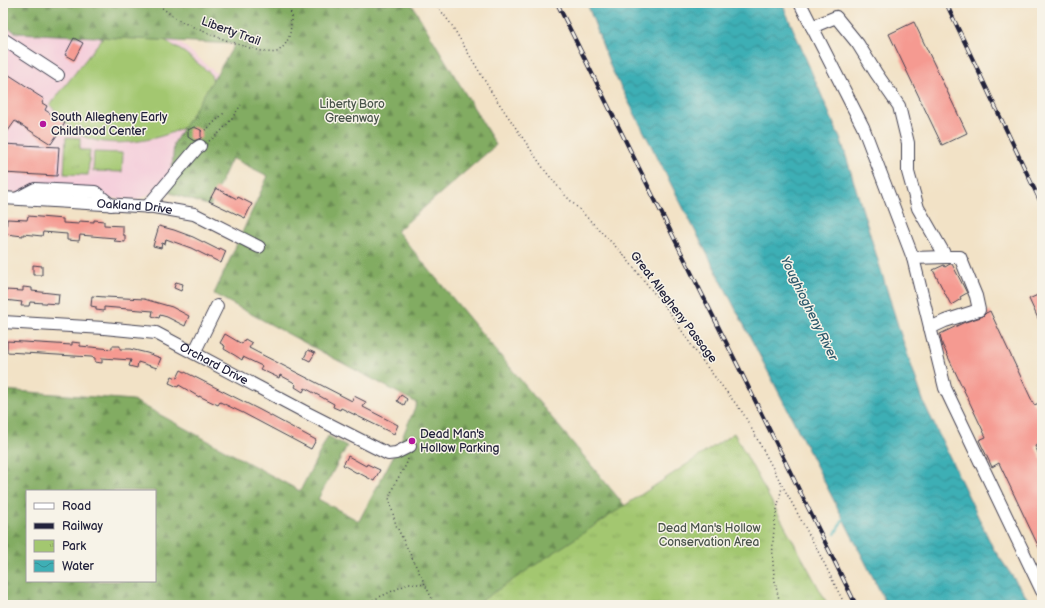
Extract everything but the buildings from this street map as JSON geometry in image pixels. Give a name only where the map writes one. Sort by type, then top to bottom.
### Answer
[{"type":"street","points":[[800,3],[863,127],[914,258],[945,388],[1042,591]]},
{"type":"street","points":[[812,27],[836,17],[858,44],[899,106],[908,143],[908,172],[918,208],[946,257]]},
{"type":"street","points":[[3,40],[58,76]]},
{"type":"street","points":[[147,207],[200,146]]},
{"type":"street","name":"Oakland Drive","points":[[3,198],[147,207],[194,214],[259,247]]},
{"type":"street","points":[[914,258],[960,258],[976,296],[979,310],[945,321],[930,328]]},
{"type":"street","points":[[194,353],[217,306]]},
{"type":"street","name":"Orchard Drive","points":[[3,322],[104,328],[156,333],[388,454],[396,453],[410,446]]},
{"type":"path","name":"Liberty Trail","points":[[156,3],[176,18],[189,25],[232,42],[266,53],[277,52],[286,43],[291,29],[290,3]]},
{"type":"path","name":"Great Allegheny Passage","points":[[435,3],[451,24],[492,93],[546,172],[565,195],[622,253],[670,313],[700,358],[742,413],[819,553],[845,605]]},
{"type":"path","points":[[200,146],[216,137],[241,105]]},
{"type":"path","points":[[201,132],[207,129],[224,112]]},
{"type":"path","points":[[410,446],[406,465],[394,485],[389,498],[396,525],[435,605]]},
{"type":"path","points":[[781,605],[777,593],[772,552],[774,529],[782,487]]},
{"type":"path","points":[[362,605],[410,583],[425,585]]},
{"type":"path","points":[[3,601],[34,605]]},
{"type":"path","points":[[51,605],[78,602],[94,605]]},
{"type":"shaded area","points":[[3,3],[153,27],[187,48],[226,83],[245,97],[152,193],[137,200],[3,192]]},
{"type":"green space","name":"Liberty Boro Greenway","points":[[3,3],[411,3],[496,145],[397,231],[625,506],[476,605],[3,605],[3,390],[133,400],[300,491],[328,436],[347,446],[318,499],[359,521],[397,449],[417,403],[214,294],[268,176],[232,158],[210,206],[170,193],[174,143],[235,44],[17,33],[3,25]]},
{"type":"green space","points":[[115,22],[155,34],[185,53],[210,73],[218,96],[184,127],[147,140],[118,143],[105,142],[92,140],[76,132],[50,105]]},
{"type":"green space","points":[[66,137],[80,138],[80,150],[90,150],[88,175],[64,174]]},
{"type":"green space","points":[[94,152],[123,153],[122,172],[93,171]]},
{"type":"green space","name":"Dead Man's Hollow Conservation Area","points":[[734,433],[828,605],[475,605]]},
{"type":"water","name":"Youghiogheny River","points":[[587,3],[782,3],[842,143],[899,329],[924,403],[993,548],[1032,605],[887,605],[611,68]]},
{"type":"waterway","points":[[835,534],[844,517]]},
{"type":"railway","points":[[557,3],[856,605]]},
{"type":"railway","points":[[946,3],[1042,205]]},
{"type":"place","name":"South Allegheny Early Childhood Center","points":[[43,124]]},
{"type":"place","name":"Dead Man's Hollow Parking","points":[[412,441]]}]
